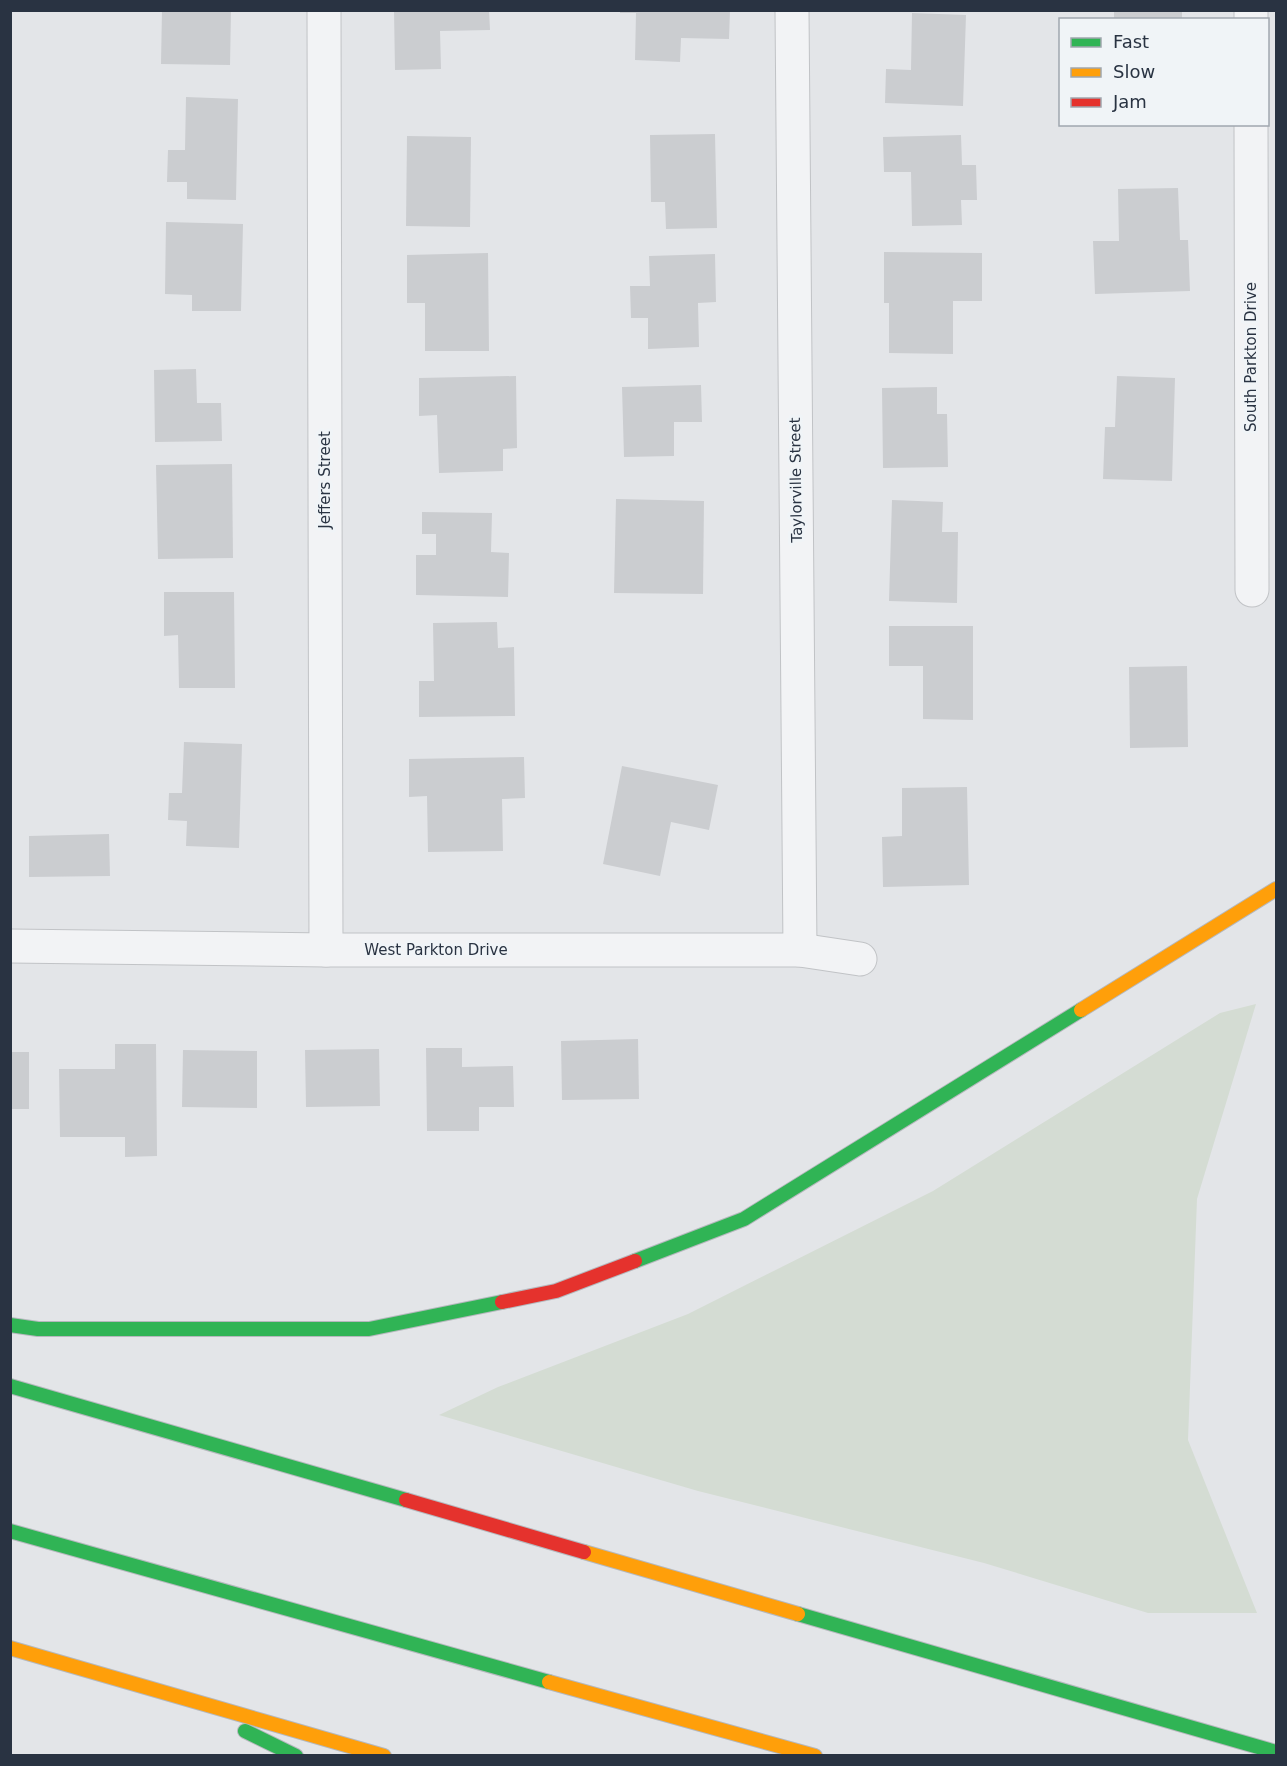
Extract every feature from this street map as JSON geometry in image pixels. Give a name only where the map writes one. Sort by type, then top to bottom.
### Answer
[{"type":"highway","points":[[10,1325],[38,1329],[369,1329],[556,1291],[744,1220],[1276,889]]},
{"type":"highway","points":[[10,1386],[1276,1752]]},
{"type":"highway","points":[[10,1531],[815,1755]]},
{"type":"highway","points":[[10,1648],[160,1689],[384,1755]]},
{"type":"highway","points":[[160,1689],[296,1755]]},
{"type":"street","name":"Jeffers Street","points":[[324,10],[326,950]]},
{"type":"street","name":"Taylorville Street","points":[[792,10],[800,950]]},
{"type":"street","name":"South Parkton Drive","points":[[1251,126],[1252,590]]},
{"type":"street","name":"West Parkton Drive","points":[[10,946],[326,950],[800,950],[860,959]]},
{"type":"shaded area","points":[[1256,1004],[1197,1199],[1188,1440],[1257,1613],[1148,1613],[984,1563],[698,1491],[439,1415],[498,1387],[688,1314],[933,1191],[1220,1013]]},
{"type":"building","points":[[162,10],[231,10],[230,65],[161,64]]},
{"type":"building","points":[[394,10],[489,10],[490,30],[440,31],[441,69],[395,70]]},
{"type":"building","points":[[620,10],[730,10],[729,39],[681,38],[680,62],[635,60],[636,13],[620,13]]},
{"type":"building","points":[[1114,10],[1182,10],[1182,18],[1114,18]]},
{"type":"building","points":[[912,13],[966,15],[963,106],[885,103],[886,69],[911,70]]},
{"type":"building","points":[[186,97],[238,99],[236,200],[187,199],[187,182],[167,182],[168,150],[185,150]]},
{"type":"building","points":[[715,134],[717,228],[666,229],[665,202],[651,202],[650,135]]},
{"type":"building","points":[[961,135],[962,165],[976,165],[977,200],[961,200],[962,225],[912,226],[911,172],[884,172],[883,137]]},
{"type":"building","points":[[407,136],[471,137],[470,227],[406,226]]},
{"type":"building","points":[[1178,188],[1180,240],[1188,240],[1190,291],[1095,294],[1093,241],[1119,241],[1118,189]]},
{"type":"building","points":[[166,222],[243,224],[241,311],[192,311],[192,295],[165,294]]},
{"type":"building","points":[[884,252],[982,253],[982,301],[953,301],[953,354],[889,353],[889,303],[884,303]]},
{"type":"building","points":[[488,253],[489,351],[425,351],[425,303],[407,303],[407,255]]},
{"type":"building","points":[[715,254],[716,302],[698,303],[699,347],[648,349],[648,318],[631,318],[630,286],[650,286],[649,256]]},
{"type":"building","points":[[196,369],[197,403],[221,403],[222,441],[155,442],[154,370]]},
{"type":"building","points":[[516,376],[517,448],[503,449],[503,471],[439,473],[437,415],[419,416],[419,378]]},
{"type":"building","points":[[1117,376],[1175,378],[1172,481],[1103,479],[1105,427],[1115,427]]},
{"type":"building","points":[[701,385],[702,422],[674,422],[674,456],[624,457],[622,387]]},
{"type":"building","points":[[937,387],[937,414],[947,414],[948,467],[883,468],[882,388]]},
{"type":"building","points":[[232,464],[233,558],[158,559],[156,465]]},
{"type":"building","points":[[616,499],[704,501],[703,594],[614,593]]},
{"type":"building","points":[[892,500],[943,502],[942,532],[958,532],[957,603],[889,601]]},
{"type":"building","points":[[422,512],[492,513],[491,552],[509,553],[508,597],[416,595],[416,555],[436,555],[436,534],[422,534]]},
{"type":"building","points":[[164,592],[234,592],[235,688],[179,688],[178,635],[164,636]]},
{"type":"building","points":[[497,622],[498,648],[514,647],[515,716],[419,717],[419,681],[434,681],[433,623]]},
{"type":"building","points":[[889,626],[973,626],[973,720],[923,719],[923,666],[889,666]]},
{"type":"building","points":[[1187,666],[1188,747],[1130,748],[1129,667]]},
{"type":"building","points":[[184,742],[242,744],[239,848],[186,846],[187,821],[168,820],[169,793],[182,793]]},
{"type":"building","points":[[524,757],[525,798],[502,799],[503,851],[428,852],[427,796],[409,797],[409,759]]},
{"type":"building","points":[[622,766],[718,785],[709,830],[671,822],[660,876],[603,864]]},
{"type":"building","points":[[967,787],[969,885],[883,887],[882,837],[902,836],[902,788]]},
{"type":"building","points":[[109,834],[110,876],[29,877],[29,836]]},
{"type":"building","points":[[638,1039],[639,1099],[562,1100],[561,1041]]},
{"type":"building","points":[[115,1044],[156,1044],[157,1156],[125,1157],[125,1137],[60,1137],[59,1069],[115,1069]]},
{"type":"building","points":[[426,1048],[462,1048],[462,1067],[513,1066],[514,1107],[479,1107],[479,1131],[427,1131]]},
{"type":"building","points":[[379,1049],[380,1106],[306,1107],[305,1050]]},
{"type":"building","points":[[183,1050],[257,1051],[257,1108],[182,1107]]},
{"type":"building","points":[[10,1052],[29,1052],[29,1109],[10,1109]]},
{"type":"traffic: fast","points":[[635,1261],[744,1219],[1081,1010]]},
{"type":"traffic: fast","points":[[10,1325],[38,1329],[369,1329],[502,1302]]},
{"type":"traffic: fast","points":[[10,1386],[406,1500]]},
{"type":"traffic: fast","points":[[10,1531],[549,1682]]},
{"type":"traffic: fast","points":[[798,1614],[1276,1752]]},
{"type":"traffic: fast","points":[[245,1731],[296,1756]]},
{"type":"traffic: slow","points":[[1081,1010],[1276,889]]},
{"type":"traffic: slow","points":[[584,1552],[798,1614]]},
{"type":"traffic: slow","points":[[10,1648],[384,1756]]},
{"type":"traffic: slow","points":[[549,1682],[815,1756]]},
{"type":"traffic: jam","points":[[502,1302],[556,1291],[635,1261]]},
{"type":"traffic: jam","points":[[406,1500],[584,1552]]}]
